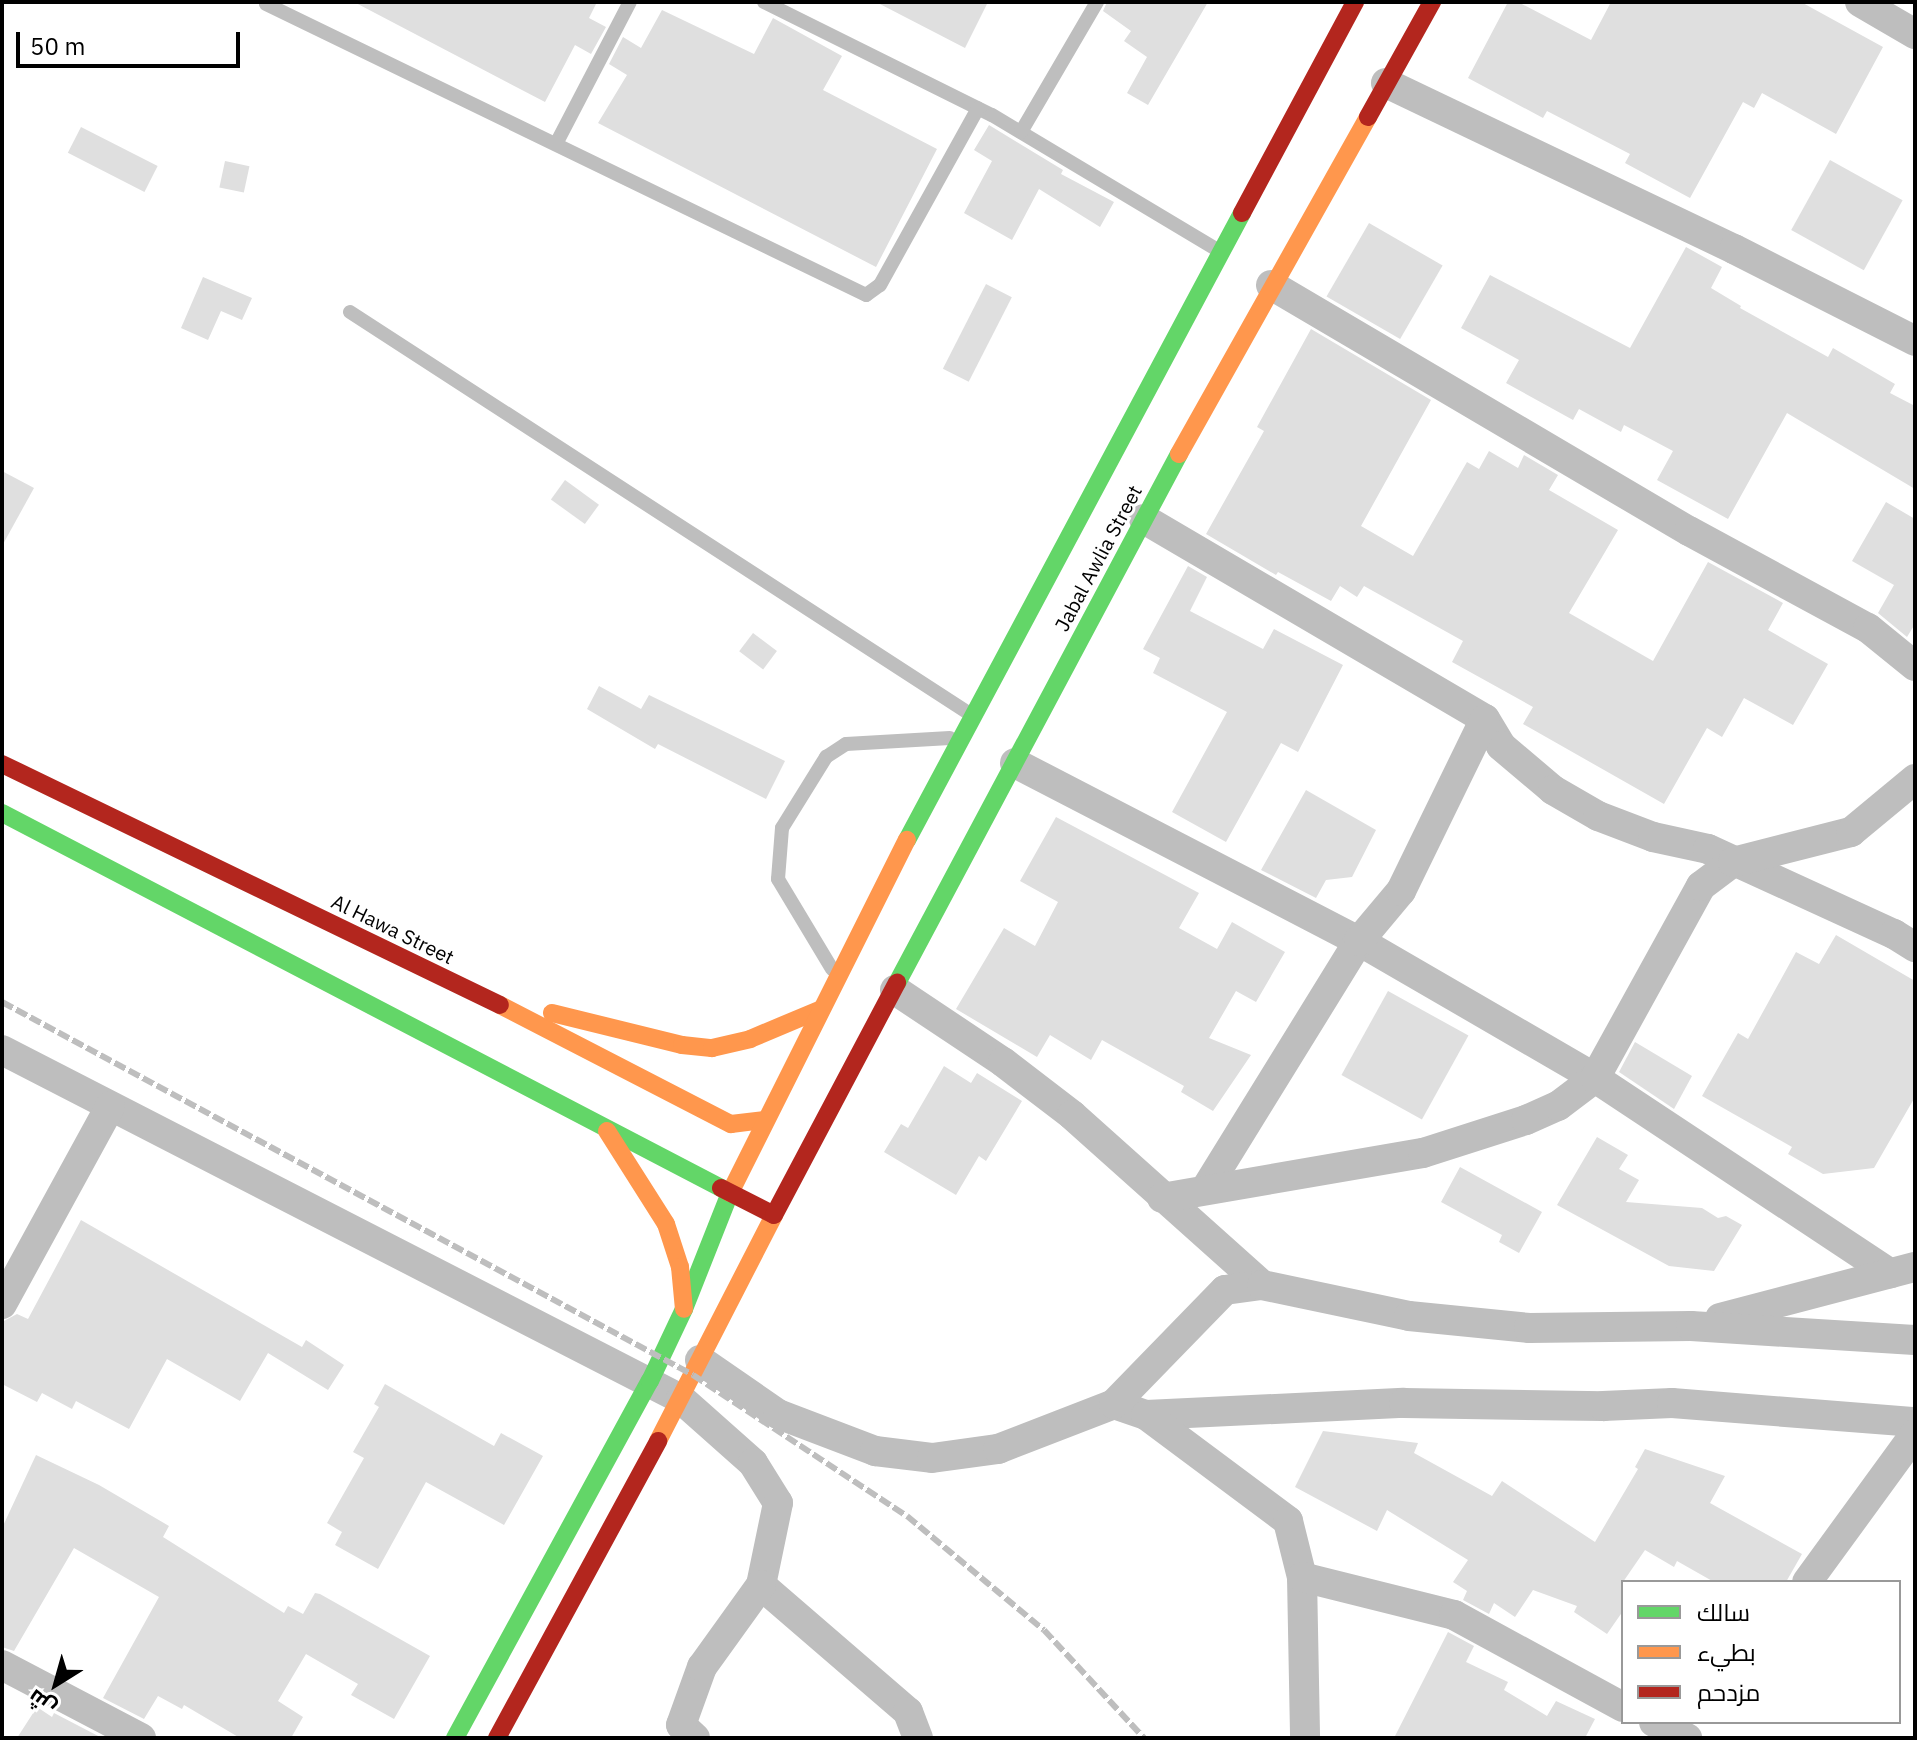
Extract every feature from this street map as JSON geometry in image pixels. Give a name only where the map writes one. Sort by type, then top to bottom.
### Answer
[{"type":"main road","name":"Jabal Awlia Street","points":[[455,1738],[650,1381],[684,1309],[730,1193],[819,1010],[959,738],[1355,2]]},
{"type":"main road","name":"Jabal Awlia Street","points":[[497,1738],[681,1399],[774,1215],[1144,519],[1271,285],[1432,2]]},
{"type":"main road","name":"Al Hawa Street","points":[[2,764],[482,996],[731,1124],[766,1120]]},
{"type":"main road","points":[[2,813],[774,1215]]},
{"type":"main road","points":[[482,996],[682,1045],[712,1048],[750,1039],[819,1010]]},
{"type":"main road","points":[[766,1120],[810,1148]]},
{"type":"main road","points":[[606,1129],[653,1203],[674,1244],[684,1309]]},
{"type":"street","points":[[1871,5],[1915,34]]},
{"type":"street","points":[[1386,83],[1734,249],[1915,341]]},
{"type":"street","points":[[1271,285],[1689,531],[1868,628],[1915,666]]},
{"type":"street","points":[[1144,519],[1485,719],[1501,746],[1553,790],[1587,810],[1653,837],[1708,849],[1894,934],[1915,947]]},
{"type":"street","points":[[1205,1190],[1359,941],[1401,891],[1485,719]]},
{"type":"street","points":[[1015,763],[1359,941],[1595,1078],[1902,1270]]},
{"type":"street","points":[[1162,1198],[1423,1153],[1526,1120],[1558,1106],[1595,1078],[1701,886],[1733,862],[1851,832],[1915,779]]},
{"type":"street","points":[[895,990],[1003,1062],[1072,1115],[1262,1285]]},
{"type":"street","points":[[2,1050],[650,1381],[681,1399],[753,1463],[778,1503],[761,1585],[702,1667],[681,1725],[695,1738]]},
{"type":"street","points":[[2,1304],[110,1107]]},
{"type":"street","points":[[1691,1326],[1902,1270]]},
{"type":"street","points":[[700,1360],[778,1414],[875,1451],[932,1458],[998,1449],[1114,1404],[1225,1290],[1262,1285],[1409,1316],[1514,1326],[1691,1326],[1915,1340]]},
{"type":"street","points":[[1146,1415],[1404,1403],[1603,1406],[1672,1403],[1915,1422]]},
{"type":"street","points":[[1114,1404],[1146,1415],[1288,1521],[1302,1577],[1305,1738]]},
{"type":"street","points":[[1808,1580],[1915,1434]]},
{"type":"street","points":[[1302,1577],[1454,1615],[1621,1706]]},
{"type":"street","points":[[761,1585],[913,1725],[940,1738]]},
{"type":"street","points":[[2,1665],[141,1738]]},
{"type":"street","points":[[1658,1724],[1690,1738]]},
{"type":"lane","points":[[556,144],[630,2]]},
{"type":"lane","points":[[764,2],[978,108],[1219,252]]},
{"type":"lane","points":[[1021,132],[1097,2]]},
{"type":"lane","points":[[266,4],[866,295],[880,285],[978,108]]},
{"type":"lane","points":[[350,312],[971,715]]},
{"type":"lane","points":[[836,977],[778,879],[782,828],[826,757],[846,744],[959,738]]},
{"type":"building","points":[[354,2],[597,2],[589,18],[606,27],[591,54],[575,45],[545,102]]},
{"type":"building","points":[[876,2],[988,2],[965,48]]},
{"type":"building","points":[[1107,2],[1208,2],[1148,105],[1127,93],[1147,57],[1124,41],[1131,31],[1103,11]]},
{"type":"building","points":[[1508,2],[1518,2],[1591,40],[1611,2],[1801,2],[1883,47],[1836,134],[1762,93],[1754,108],[1743,102],[1690,198],[1625,163],[1630,154],[1547,111],[1543,118],[1468,78]]},
{"type":"building","points":[[662,10],[754,54],[773,18],[842,56],[823,90],[937,149],[876,267],[598,123],[627,75],[609,64],[623,37],[641,48]]},
{"type":"building","points":[[989,125],[1063,170],[1061,174],[1114,202],[1100,227],[1039,189],[1012,240],[964,213],[992,161],[974,150]]},
{"type":"building","points":[[81,127],[158,166],[144,192],[68,153]]},
{"type":"building","points":[[1830,160],[1903,200],[1864,270],[1791,230]]},
{"type":"building","points":[[225,161],[249,166],[244,193],[219,187]]},
{"type":"building","points":[[1369,223],[1443,266],[1400,339],[1326,297]]},
{"type":"building","points":[[1686,247],[1722,267],[1711,288],[1740,308],[1828,357],[1833,348],[1895,384],[1890,393],[1915,406],[1915,489],[1787,413],[1728,519],[1657,480],[1673,451],[1624,425],[1621,432],[1579,409],[1573,420],[1506,383],[1519,360],[1461,328],[1490,275],[1630,348]]},
{"type":"building","points":[[203,277],[252,298],[242,320],[221,311],[208,340],[181,328]]},
{"type":"building","points":[[986,284],[1012,297],[969,382],[943,369]]},
{"type":"building","points":[[1311,329],[1431,400],[1361,526],[1413,556],[1467,462],[1479,469],[1489,451],[1518,468],[1524,455],[1558,475],[1549,490],[1618,530],[1569,613],[1653,661],[1708,562],[1783,603],[1768,630],[1828,664],[1793,725],[1744,698],[1722,737],[1707,728],[1664,804],[1523,724],[1533,707],[1452,662],[1463,641],[1364,586],[1357,597],[1340,586],[1331,601],[1278,572],[1276,575],[1206,534],[1264,431],[1257,427]]},
{"type":"building","points":[[2,471],[34,488],[2,546]]},
{"type":"building","points":[[565,480],[599,505],[585,524],[551,499]]},
{"type":"building","points":[[1886,502],[1915,519],[1915,624],[1907,637],[1878,613],[1894,585],[1852,561]]},
{"type":"building","points":[[1188,566],[1207,577],[1190,611],[1263,649],[1274,629],[1343,665],[1298,752],[1281,743],[1226,842],[1172,812],[1227,712],[1153,673],[1160,658],[1143,649]]},
{"type":"building","points":[[753,633],[777,651],[763,669],[739,651]]},
{"type":"building","points":[[599,686],[641,709],[649,695],[785,761],[766,799],[658,744],[655,749],[587,709]]},
{"type":"building","points":[[1306,790],[1376,830],[1352,877],[1326,880],[1316,898],[1261,870]]},
{"type":"building","points":[[1056,817],[1199,893],[1179,928],[1217,949],[1232,922],[1285,952],[1256,1002],[1236,991],[1209,1038],[1251,1055],[1213,1111],[1181,1092],[1184,1086],[1102,1040],[1091,1060],[1050,1035],[1037,1057],[956,1009],[1004,928],[1035,946],[1058,902],[1020,881]]},
{"type":"building","points":[[1836,935],[1915,981],[1915,1097],[1874,1168],[1823,1174],[1788,1154],[1792,1147],[1702,1096],[1738,1033],[1748,1039],[1796,952],[1819,964]]},
{"type":"building","points":[[1388,991],[1468,1036],[1422,1120],[1341,1075]]},
{"type":"building","points":[[1635,1042],[1692,1076],[1674,1109],[1619,1072]]},
{"type":"building","points":[[944,1066],[971,1083],[977,1073],[1022,1101],[986,1161],[979,1156],[956,1195],[884,1152],[901,1124],[908,1128]]},
{"type":"building","points":[[1597,1137],[1628,1155],[1619,1169],[1639,1180],[1626,1202],[1702,1208],[1718,1218],[1726,1216],[1742,1225],[1714,1271],[1669,1266],[1557,1205]]},
{"type":"building","points":[[1460,1167],[1542,1212],[1519,1253],[1499,1242],[1502,1235],[1441,1202]]},
{"type":"building","points":[[81,1220],[302,1347],[306,1340],[344,1365],[328,1390],[268,1353],[240,1401],[167,1359],[129,1429],[76,1401],[72,1409],[42,1393],[37,1402],[2,1384],[2,1322],[17,1314],[28,1319]]},
{"type":"building","points":[[385,1384],[494,1446],[501,1433],[543,1456],[504,1525],[426,1482],[378,1569],[335,1545],[342,1532],[327,1523],[364,1458],[353,1452],[379,1407],[374,1404]]},
{"type":"building","points":[[1323,1431],[1418,1443],[1414,1453],[1492,1496],[1502,1481],[1595,1542],[1638,1469],[1635,1467],[1645,1449],[1725,1476],[1710,1503],[1802,1554],[1787,1580],[1710,1580],[1677,1561],[1674,1567],[1645,1550],[1624,1580],[1621,1580],[1621,1614],[1607,1634],[1574,1612],[1577,1606],[1533,1590],[1515,1617],[1494,1603],[1489,1614],[1463,1600],[1467,1591],[1453,1582],[1468,1560],[1387,1510],[1377,1531],[1295,1487]]},
{"type":"building","points":[[36,1455],[99,1485],[169,1526],[163,1537],[284,1613],[288,1606],[303,1614],[315,1593],[320,1594],[430,1656],[394,1719],[351,1695],[358,1684],[306,1654],[278,1701],[303,1717],[291,1738],[240,1738],[184,1705],[182,1709],[158,1696],[144,1719],[103,1698],[159,1597],[74,1548],[14,1651],[2,1647],[2,1528]]},
{"type":"building","points":[[1448,1632],[1474,1646],[1466,1662],[1508,1682],[1504,1690],[1547,1716],[1556,1701],[1595,1719],[1585,1738],[1394,1738]]},
{"type":"building","points":[[37,1707],[52,1717],[54,1713],[102,1738],[17,1738]]},
{"type":"railway","points":[[2,1002],[693,1375],[907,1516],[1044,1630],[1144,1738]]},
{"type":"traffic: fast","points":[[907,840],[1242,213]]},
{"type":"traffic: fast","points":[[897,983],[1179,454]]},
{"type":"traffic: fast","points":[[2,813],[721,1188]]},
{"type":"traffic: fast","points":[[455,1738],[650,1381],[684,1309],[730,1193]]},
{"type":"traffic: slow","points":[[1179,454],[1368,117]]},
{"type":"traffic: slow","points":[[730,1193],[907,840]]},
{"type":"traffic: slow","points":[[500,1005],[731,1124],[766,1120]]},
{"type":"traffic: slow","points":[[552,1013],[682,1045],[712,1048],[750,1039],[819,1010]]},
{"type":"traffic: slow","points":[[607,1131],[666,1224],[680,1267],[684,1309]]},
{"type":"traffic: slow","points":[[658,1441],[774,1215]]},
{"type":"traffic: jam","points":[[1242,213],[1355,2]]},
{"type":"traffic: jam","points":[[1368,117],[1432,2]]},
{"type":"traffic: jam","points":[[2,764],[500,1005]]},
{"type":"traffic: jam","points":[[721,1188],[774,1215],[897,983]]},
{"type":"traffic: jam","points":[[497,1738],[658,1441]]}]
